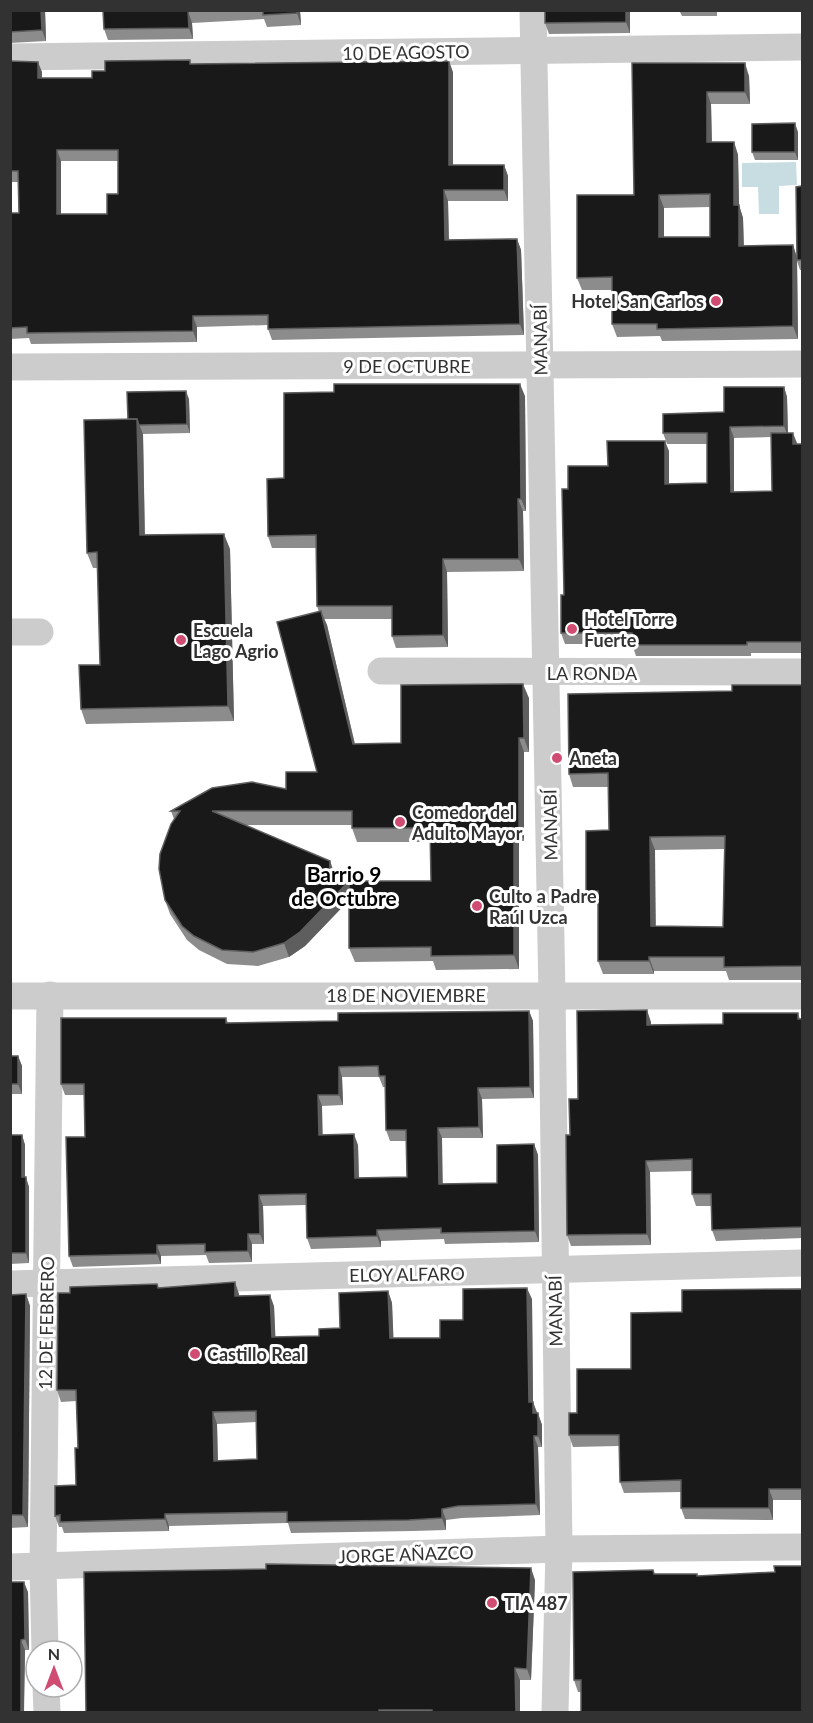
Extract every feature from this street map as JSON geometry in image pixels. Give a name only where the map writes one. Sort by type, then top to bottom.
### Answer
[{"type":"street","name":"MANABÍ","points":[[533,10],[552,994],[559,1548],[555,1713]]},
{"type":"street","name":"10 DE AGOSTO","points":[[10,57],[802,47]]},
{"type":"street","name":"9 DE OCTUBRE","points":[[10,367],[802,364]]},
{"type":"street","points":[[10,632],[40,632]]},
{"type":"street","name":"LA RONDA","points":[[381,671],[802,672]]},
{"type":"street","name":"18 DE NOVIEMBRE","points":[[10,996],[552,994],[802,996]]},
{"type":"street","name":"12 DE FEBRERO","points":[[45,1639],[43,1567],[50,995]]},
{"type":"street","name":"ELOY ALFARO","points":[[10,1284],[802,1263]]},
{"type":"street","name":"JORGE AÑAZCO","points":[[10,1567],[559,1548],[802,1547]]},
{"type":"shaded area","points":[[796,162],[797,185],[779,186],[779,214],[759,214],[758,187],[742,187],[742,163]]},
{"type":"building","points":[[10,10],[41,10],[42,30],[10,32]]},
{"type":"building","points":[[103,10],[206,10],[188,11],[189,28],[104,29]]},
{"type":"building","points":[[263,10],[296,10],[297,13],[263,15]]},
{"type":"building","points":[[545,10],[626,10],[626,22],[545,23]]},
{"type":"building","points":[[190,60],[190,64],[449,61],[449,165],[504,165],[504,190],[444,190],[445,240],[517,239],[520,324],[268,329],[268,315],[193,316],[193,331],[27,333],[27,327],[10,328],[10,213],[19,213],[18,171],[10,171],[10,61],[38,62],[38,78],[92,78],[92,71],[105,71],[105,61]],"holes":[[[57,150],[118,150],[118,194],[107,194],[107,214],[57,214]]]},
{"type":"building","points":[[632,63],[745,63],[745,92],[707,92],[707,142],[734,142],[734,205],[739,205],[739,246],[793,245],[793,326],[657,329],[657,324],[612,324],[612,277],[577,278],[577,195],[634,195]],"holes":[[[710,194],[710,237],[659,237],[659,195]]]},
{"type":"building","points":[[795,123],[795,152],[752,152],[752,124]]},
{"type":"building","points":[[802,186],[802,260],[797,260],[796,187]]},
{"type":"building","points":[[334,384],[520,384],[519,559],[443,559],[443,635],[392,636],[392,606],[317,606],[316,535],[268,536],[267,479],[284,478],[284,393],[334,392]]},
{"type":"building","points":[[724,387],[784,387],[784,426],[730,427],[731,492],[772,491],[771,433],[793,433],[793,444],[802,444],[802,642],[747,642],[747,645],[632,645],[632,633],[561,633],[561,595],[564,595],[562,489],[568,489],[568,466],[608,466],[607,441],[665,441],[665,484],[707,483],[707,433],[663,433],[663,414],[724,412]]},
{"type":"building","points":[[186,391],[187,424],[139,425],[137,419],[128,419],[127,392]]},
{"type":"building","points":[[137,419],[140,535],[224,534],[228,706],[81,709],[79,665],[100,665],[97,552],[87,553],[84,420]]},
{"type":"building","points":[[321,611],[353,744],[401,743],[401,685],[523,684],[524,738],[519,738],[519,828],[514,828],[514,955],[431,956],[431,947],[349,948],[349,881],[300,932],[284,943],[253,952],[222,950],[194,936],[182,926],[165,900],[159,869],[160,854],[171,824],[180,811],[171,811],[212,788],[252,782],[286,789],[286,772],[317,772],[277,622]],"holes":[[[212,811],[352,811],[352,828],[430,828],[431,881],[329,881],[330,861]]]},
{"type":"building","points":[[732,685],[802,685],[802,966],[724,967],[724,957],[649,957],[649,961],[598,961],[598,891],[586,892],[586,831],[609,830],[608,773],[569,774],[568,694],[732,691]],"holes":[[[725,836],[723,927],[651,926],[650,837]]]},
{"type":"building","points":[[647,1010],[647,1025],[723,1024],[723,1013],[798,1013],[798,1019],[802,1019],[802,1227],[712,1230],[711,1194],[692,1194],[692,1159],[646,1161],[647,1234],[567,1235],[566,1135],[570,1135],[569,1099],[578,1099],[577,1011]]},
{"type":"building","points":[[529,1011],[530,1087],[478,1088],[479,1127],[438,1128],[439,1184],[497,1183],[497,1145],[534,1144],[535,1231],[441,1233],[441,1228],[377,1230],[377,1236],[307,1238],[306,1194],[259,1195],[260,1234],[248,1234],[248,1251],[205,1252],[205,1244],[157,1245],[157,1254],[69,1256],[66,1137],[85,1137],[84,1084],[61,1084],[61,1018],[226,1018],[226,1023],[338,1021],[338,1013]],"holes":[[[378,1066],[379,1076],[385,1076],[386,1130],[406,1130],[407,1177],[355,1178],[354,1134],[319,1135],[318,1095],[339,1095],[339,1067]]]},
{"type":"building","points":[[10,1056],[18,1056],[18,1084],[10,1084]]},
{"type":"building","points":[[10,1135],[22,1135],[22,1177],[26,1177],[26,1253],[10,1253]]},
{"type":"building","points":[[235,1282],[235,1296],[270,1295],[272,1337],[319,1336],[319,1329],[340,1328],[339,1293],[388,1291],[390,1338],[440,1338],[440,1320],[463,1320],[463,1289],[527,1288],[529,1402],[533,1402],[533,1413],[538,1413],[538,1436],[534,1436],[536,1504],[458,1506],[442,1509],[442,1518],[409,1520],[287,1522],[287,1512],[165,1514],[165,1519],[60,1522],[60,1515],[55,1516],[55,1486],[76,1485],[75,1448],[78,1448],[76,1390],[57,1390],[58,1293],[70,1293],[70,1287],[157,1284],[158,1288]],"holes":[[[256,1411],[257,1459],[214,1461],[213,1412]]]},
{"type":"building","points":[[802,1289],[802,1489],[769,1489],[769,1508],[681,1508],[681,1480],[620,1482],[619,1435],[569,1435],[569,1413],[577,1413],[577,1369],[631,1369],[631,1313],[682,1312],[682,1290]]},
{"type":"building","points":[[26,1294],[23,1515],[10,1515],[10,1295]]},
{"type":"building","points":[[266,1564],[531,1568],[527,1669],[515,1668],[516,1713],[432,1713],[432,1710],[379,1710],[379,1713],[86,1713],[84,1572],[266,1569]]},
{"type":"building","points":[[774,1566],[802,1566],[802,1713],[581,1713],[581,1680],[574,1680],[573,1572],[653,1570],[654,1574],[697,1574],[697,1576],[775,1572]]},
{"type":"building","points":[[10,1582],[24,1582],[25,1639],[21,1640],[21,1713],[10,1713]]},
{"type":"place","name":"Hotel San Carlos","points":[[716,301]]},
{"type":"place","name":"Hotel Torre Fuerte","points":[[572,629]]},
{"type":"place","name":"Escuela Lago Agrio","points":[[181,640]]},
{"type":"place","name":"Aneta","points":[[557,758]]},
{"type":"place","name":"Comedor del Adulto Mayor","points":[[400,822]]},
{"type":"place","name":"Culto a Padre Raúl Uzca","points":[[477,906]]},
{"type":"place","name":"Castillo Real","points":[[195,1354]]},
{"type":"place","name":"TIA 487","points":[[492,1603]]},
{"type":"district","name":"Barrio 9 de Octubre","points":[[344,885]]}]
